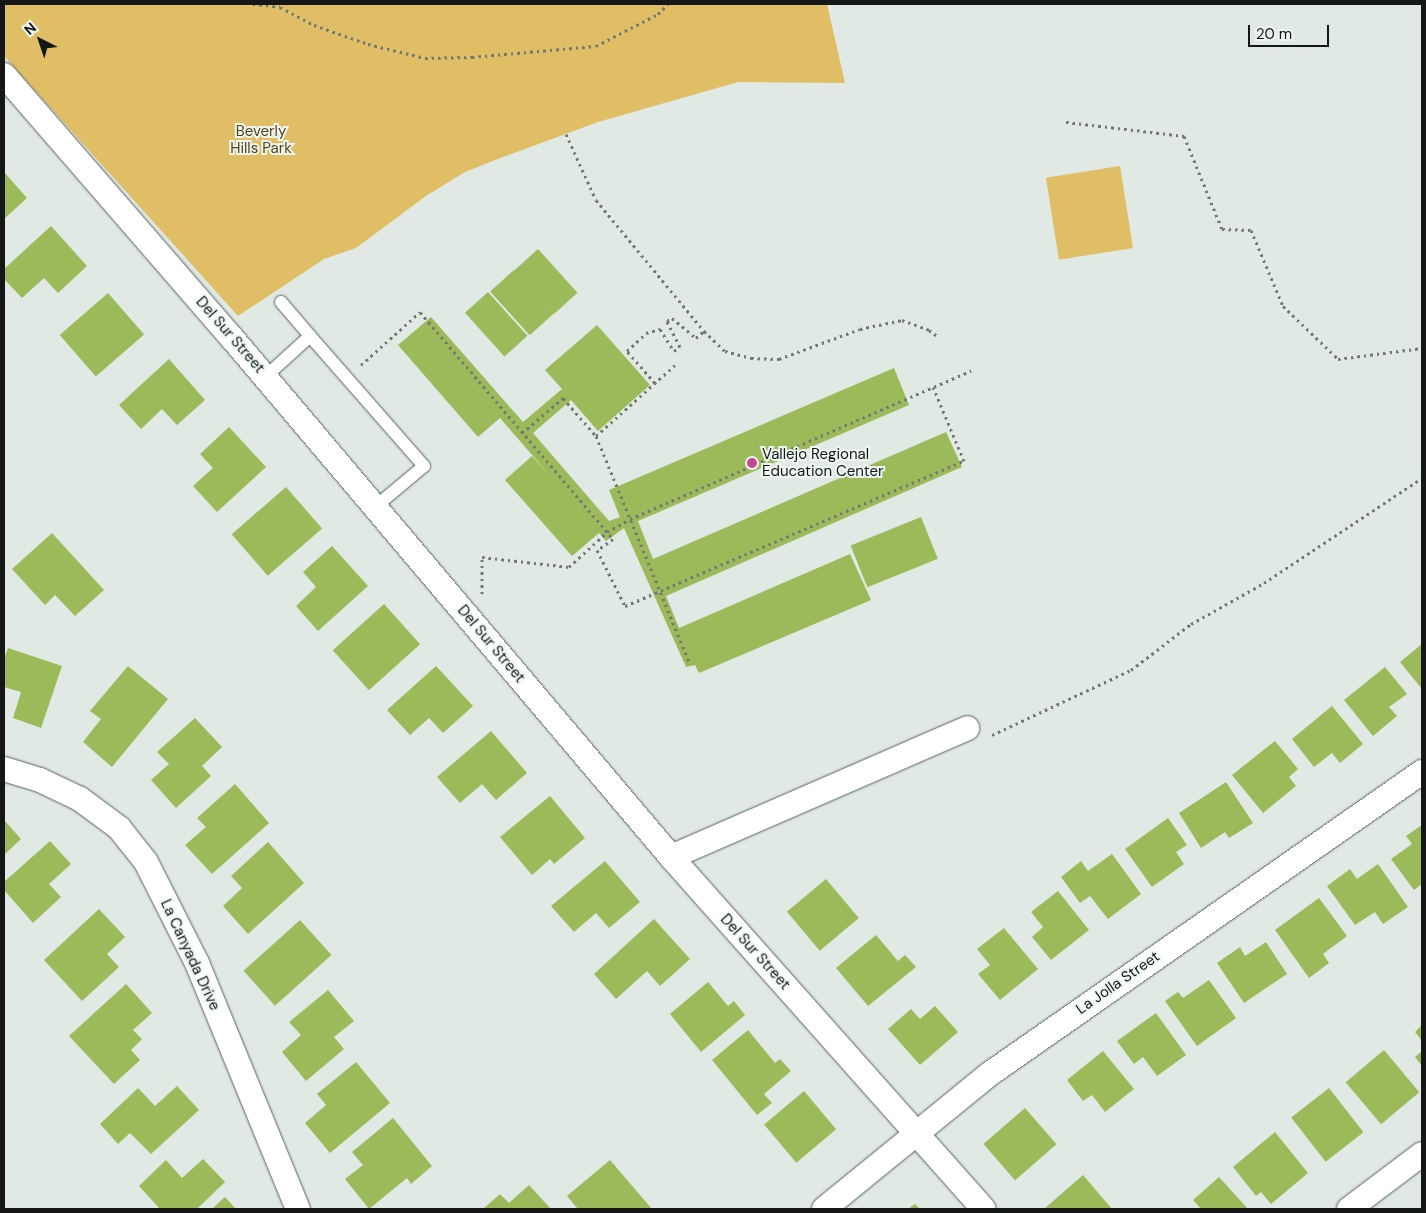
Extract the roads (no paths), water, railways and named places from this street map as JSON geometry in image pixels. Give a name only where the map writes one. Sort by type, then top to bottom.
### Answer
[{"type":"street","name":"Del Sur Street","points":[[4,75],[266,377],[670,857],[984,1209]]},
{"type":"street","points":[[670,857],[968,728]]},
{"type":"street","name":"La Canyada Drive","points":[[4,769],[40,780],[80,799],[119,828],[146,862],[197,963],[298,1209]]},
{"type":"street","name":"La Jolla Street","points":[[824,1209],[1023,1050],[1422,772]]},
{"type":"street","points":[[1349,1209],[1422,1154]]},
{"type":"lane","points":[[280,302],[424,466],[376,507]]},
{"type":"lane","points":[[266,377],[310,336]]},
{"type":"place","name":"Vallejo Regional Education Center","points":[[752,463]]},
{"type":"park label","name":"Beverly Hills Park","points":[[261,140]]}]
